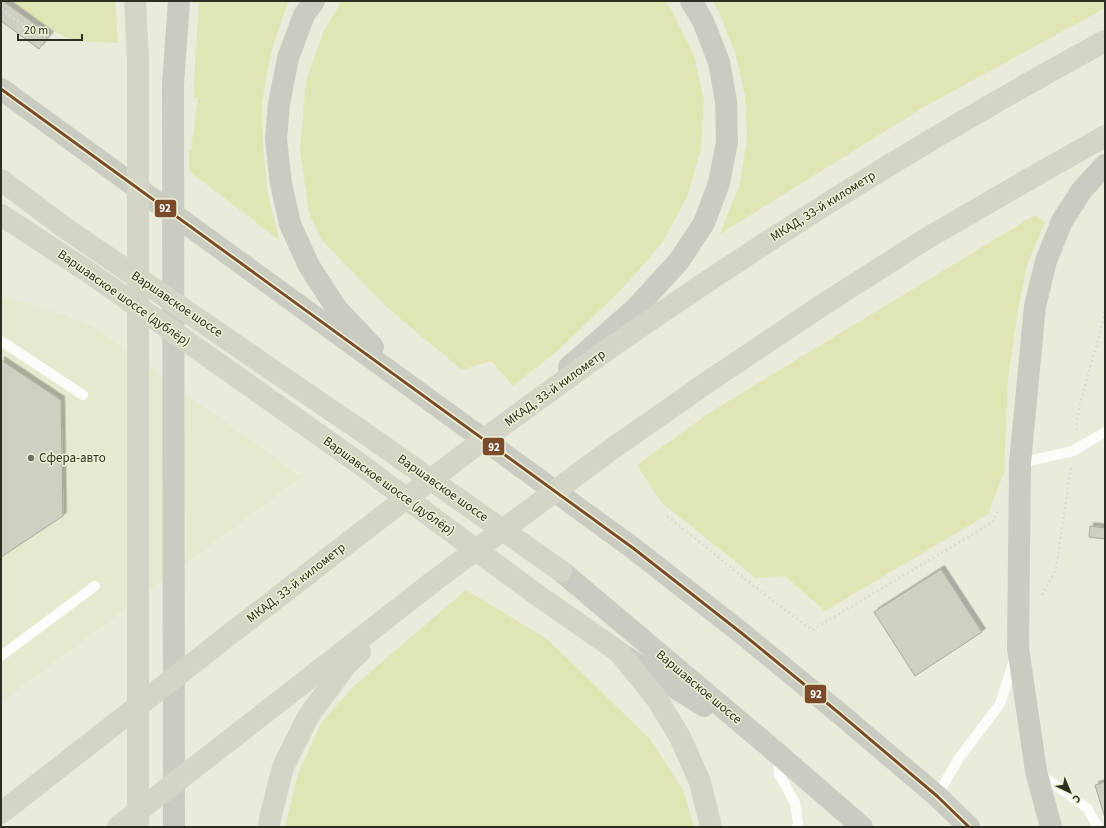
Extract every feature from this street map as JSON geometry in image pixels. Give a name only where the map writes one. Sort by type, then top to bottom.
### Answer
[{"type":"highway","points":[[136,1],[138,58],[138,827]]},
{"type":"highway","name":"МКАД, 33-й километр","points":[[1,813],[328,558],[472,448],[664,310],[881,169],[1105,41]]},
{"type":"highway","points":[[118,827],[434,581],[609,451],[814,310],[924,240],[1105,136]]},
{"type":"highway","name":"Варшавское шоссе","points":[[1,180],[65,228],[373,438],[561,571]]},
{"type":"highway","name":"Варшавское шоссе (дублёр)","points":[[1,216],[90,273],[349,456],[533,592],[618,652]]},
{"type":"highway","points":[[269,827],[283,767],[309,715],[347,664],[434,581]]},
{"type":"highway","points":[[618,652],[657,699],[680,738],[700,782],[711,827]]},
{"type":"main road","points":[[174,827],[173,84],[179,1]]},
{"type":"main road","points":[[314,1],[304,15],[288,58],[279,104],[276,139],[280,184],[290,224],[309,266],[337,309],[381,356],[426,398]]},
{"type":"main road","points":[[472,448],[564,372],[636,308],[679,261],[704,223],[719,183],[727,142],[726,101],[719,62],[703,21],[691,1]]},
{"type":"main road","points":[[1,88],[633,548],[744,635],[839,713],[937,796],[969,827]]},
{"type":"main road","points":[[1051,827],[1036,771],[1018,648],[1020,463],[1035,306],[1046,261],[1062,221],[1082,190],[1105,165]]},
{"type":"main road","name":"Варшавское шоссе","points":[[561,571],[862,827]]},
{"type":"main road","name":"Варшавское шоссе (дублёр)","points":[[618,652],[778,754]]},
{"type":"lane","points":[[1,341],[83,396]]},
{"type":"lane","points":[[1020,463],[1073,451],[1105,432]]},
{"type":"lane","points":[[1,656],[95,586]]},
{"type":"lane","points":[[937,796],[959,758],[1000,704],[1018,648]]},
{"type":"lane","points":[[778,754],[779,774],[795,803],[798,823],[797,827]]},
{"type":"lane","points":[[1036,771],[1087,808],[1098,827]]},
{"type":"path","points":[[1,9],[34,33]]},
{"type":"path","points":[[1039,599],[1056,569],[1080,404],[1102,325],[1105,308]]},
{"type":"path","points":[[667,516],[759,590],[812,630],[992,522],[999,509]]},
{"type":"shaded area","points":[[1,296],[67,316],[95,328],[301,477],[1,702]]},
{"type":"green space","points":[[11,1],[115,1],[118,43],[73,41],[51,29]]},
{"type":"green space","points":[[199,1],[290,1],[287,5],[271,52],[262,102],[263,145],[267,190],[279,240],[189,171],[189,150],[191,150],[198,98],[193,98]]},
{"type":"green space","points":[[342,1],[664,1],[671,9],[694,56],[704,101],[701,149],[687,197],[662,243],[622,289],[556,352],[513,386],[491,361],[462,370],[389,309],[322,240],[309,213],[300,149],[306,81],[324,30]]},
{"type":"green space","points":[[713,1],[1105,1],[1105,8],[924,107],[720,234],[740,183],[747,138],[745,95],[736,55],[719,12]]},
{"type":"green space","points":[[1035,215],[1045,222],[1027,265],[1018,310],[1008,378],[1004,472],[988,514],[825,611],[785,576],[756,578],[661,502],[637,465],[709,413]]},
{"type":"green space","points":[[466,590],[547,639],[649,738],[683,790],[694,827],[285,827],[299,771],[322,722],[353,687]]},
{"type":"building","points":[[1,1],[50,35],[39,49],[1,21]]},
{"type":"building","name":"Сфера-авто","points":[[1,360],[61,400],[63,516],[1,557]]},
{"type":"building","points":[[1090,526],[1105,528],[1105,539],[1089,537]]},
{"type":"building","points":[[941,569],[982,632],[915,676],[874,612]]},
{"type":"building","points":[[1105,782],[1105,818],[1095,785]]},
{"type":"transit line","name":"92","points":[[1,89],[633,548],[744,635],[839,713],[937,796],[969,827]]},
{"type":"place","name":"Сфера-авто","points":[[31,458]]}]
